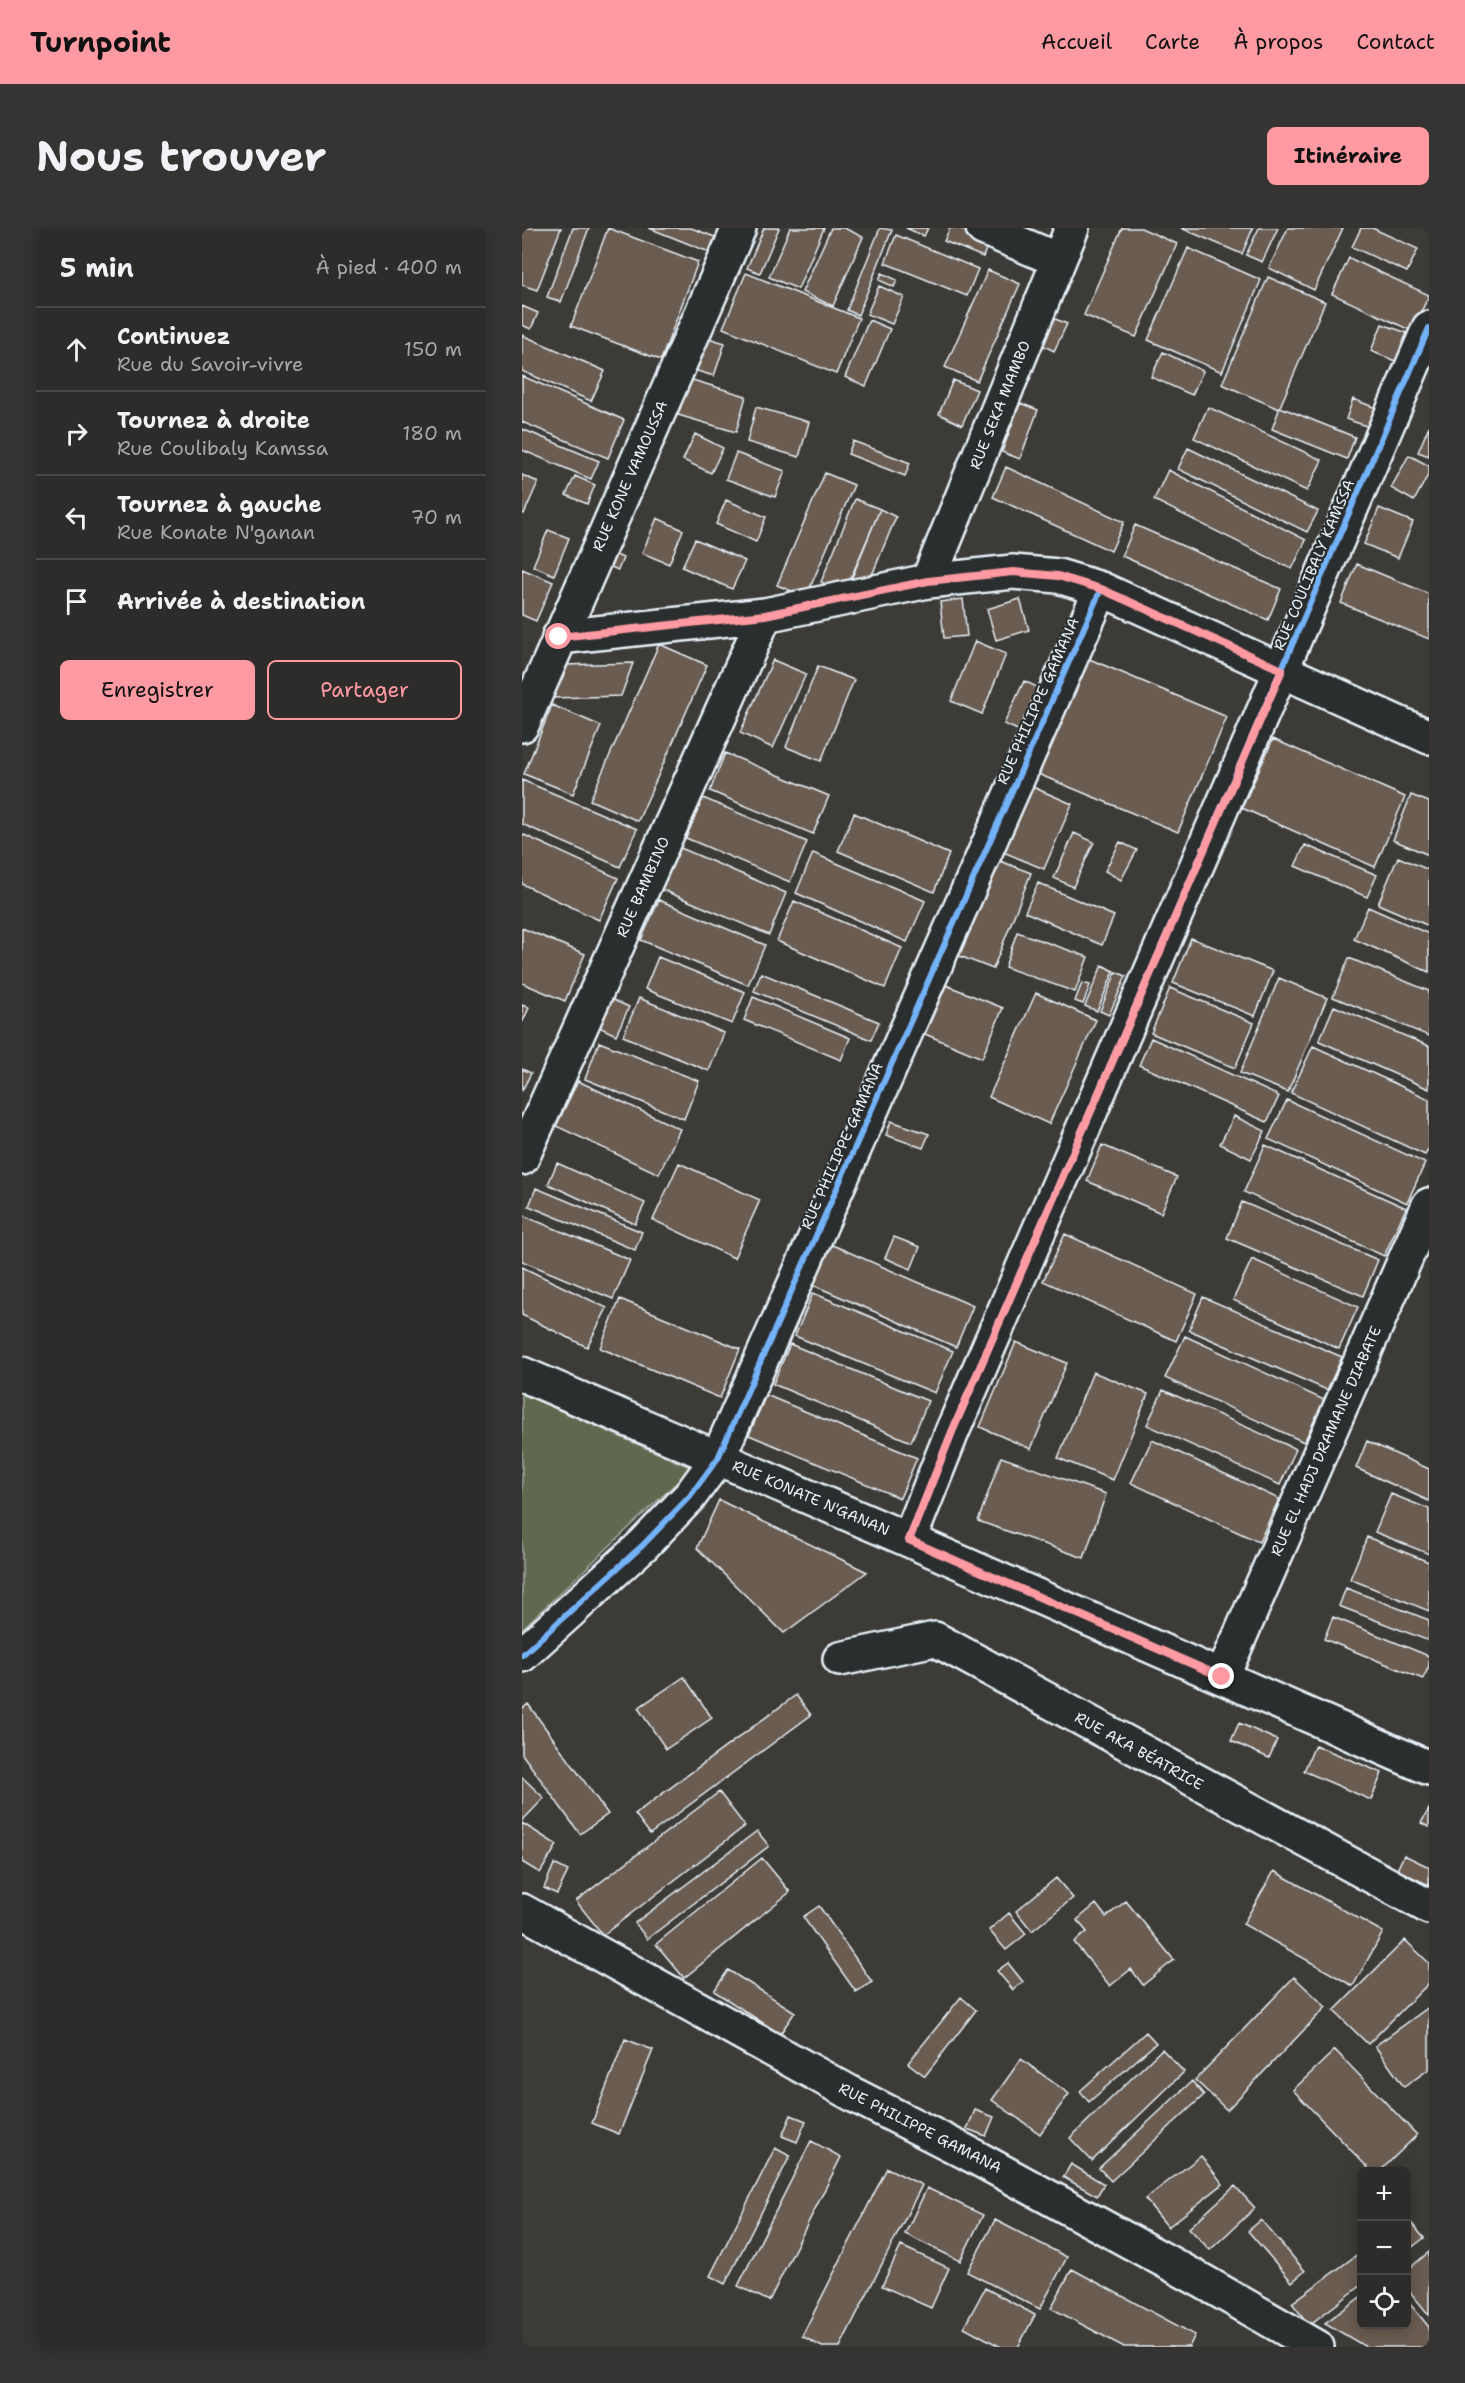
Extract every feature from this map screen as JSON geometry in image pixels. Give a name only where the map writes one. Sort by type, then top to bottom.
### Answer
[{"type":"street","name":"RUE KONE VAMOUSSA","points":[[522,725],[739,228]]},
{"type":"street","points":[[983,228],[1058,260]]},
{"type":"street","name":"RUE SEKA MAMBO","points":[[928,581],[1072,228]]},
{"type":"street","name":"RUE COULIBALY KAMSSA","points":[[909,1540],[952,1432],[1429,328]]},
{"type":"street","points":[[559,637],[765,615],[928,581],[1013,572],[1058,576],[1101,589],[1429,737]]},
{"type":"street","name":"RUE PHILIPPE GAMANA","points":[[522,1655],[643,1545],[690,1496],[718,1458],[1101,589]]},
{"type":"street","name":"RUE BAMBINO","points":[[522,1158],[765,615]]},
{"type":"street","name":"RUE EL HADJ DRAMANE DIABATE","points":[[1222,1677],[1429,1205]]},
{"type":"street","name":"RUE KONATE N'GANAN","points":[[522,1374],[909,1540],[1429,1768]]},
{"type":"street","name":"RUE AKA BÉATRICE","points":[[840,1659],[935,1639],[1429,1907]]},
{"type":"street","name":"RUE PHILIPPE GAMANA","points":[[522,1911],[854,2095],[1059,2202],[1317,2347]]},
{"type":"green space","points":[[522,1394],[692,1468],[522,1629]]},
{"type":"building","points":[[522,228],[561,228],[537,290],[522,285]]},
{"type":"building","points":[[573,228],[589,228],[561,302],[547,297]]},
{"type":"building","points":[[608,228],[698,262],[661,360],[571,326]]},
{"type":"building","points":[[649,228],[691,228],[715,237],[709,252]]},
{"type":"building","points":[[764,228],[779,228],[760,273],[747,268]]},
{"type":"building","points":[[790,228],[824,228],[798,289],[769,277]]},
{"type":"building","points":[[831,228],[844,228],[863,237],[833,306],[802,292]]},
{"type":"building","points":[[880,228],[892,230],[858,315],[847,310]]},
{"type":"building","points":[[906,228],[928,228],[924,236]]},
{"type":"building","points":[[950,228],[959,228],[989,241],[983,257],[944,241]]},
{"type":"building","points":[[1122,228],[1141,228],[1177,244],[1136,337],[1084,315]]},
{"type":"building","points":[[1181,228],[1253,228],[1242,254]]},
{"type":"building","points":[[1259,228],[1278,228],[1262,262],[1246,255]]},
{"type":"building","points":[[1288,228],[1343,228],[1314,290],[1269,268]]},
{"type":"building","points":[[1361,228],[1372,228],[1418,249],[1407,272],[1352,247]]},
{"type":"building","points":[[896,235],[978,269],[967,296],[885,263]]},
{"type":"building","points":[[1188,248],[1261,280],[1222,372],[1148,340]]},
{"type":"building","points":[[1349,258],[1429,295],[1412,331],[1332,294]]},
{"type":"building","points":[[988,270],[1020,284],[977,381],[945,367]]},
{"type":"building","points":[[746,273],[859,318],[836,374],[723,328]]},
{"type":"building","points":[[882,273],[897,280],[894,287],[879,280]]},
{"type":"building","points":[[1268,277],[1325,302],[1279,409],[1222,384]]},
{"type":"building","points":[[879,286],[904,297],[892,324],[867,314]]},
{"type":"building","points":[[522,306],[538,313],[531,329],[522,325]]},
{"type":"building","points":[[1053,318],[1067,324],[1054,351],[1040,344]]},
{"type":"building","points":[[869,320],[890,329],[866,386],[845,377]]},
{"type":"building","points":[[1382,324],[1410,334],[1400,363],[1371,351]]},
{"type":"building","points":[[522,335],[605,371],[591,401],[522,371]]},
{"type":"building","points":[[705,337],[725,343],[714,376],[694,370]]},
{"type":"building","points":[[1163,352],[1203,371],[1192,395],[1151,377]]},
{"type":"building","points":[[522,376],[624,420],[608,458],[522,422]]},
{"type":"building","points":[[689,379],[746,396],[736,432],[678,415]]},
{"type":"building","points":[[953,380],[977,390],[962,425],[939,414]]},
{"type":"building","points":[[1353,399],[1381,410],[1375,429],[1346,419]]},
{"type":"building","points":[[1020,403],[1038,410],[1020,459],[1002,452]]},
{"type":"building","points":[[756,407],[809,422],[799,457],[747,442]]},
{"type":"building","points":[[1208,407],[1322,460],[1307,491],[1194,438]]},
{"type":"building","points":[[1280,407],[1355,437],[1347,459],[1272,429]]},
{"type":"building","points":[[1429,426],[1429,456],[1418,452]]},
{"type":"building","points":[[522,429],[599,461],[591,479],[522,450]]},
{"type":"building","points":[[695,434],[723,448],[711,473],[683,460]]},
{"type":"building","points":[[853,441],[910,463],[905,476],[848,454]]},
{"type":"building","points":[[1188,448],[1318,511],[1307,532],[1178,469]]},
{"type":"building","points":[[736,453],[785,471],[775,497],[726,479]]},
{"type":"building","points":[[1409,455],[1429,466],[1429,473],[1414,501],[1391,488]]},
{"type":"building","points":[[1006,467],[1124,522],[1111,551],[993,497]]},
{"type":"building","points":[[1168,470],[1306,540],[1292,569],[1154,500]]},
{"type":"building","points":[[825,473],[854,485],[806,597],[777,585]]},
{"type":"building","points":[[522,475],[538,482],[524,514],[522,513]]},
{"type":"building","points":[[575,476],[595,485],[587,504],[566,495]]},
{"type":"building","points":[[855,499],[880,509],[846,592],[821,582]]},
{"type":"building","points":[[726,500],[766,517],[756,542],[716,524]]},
{"type":"building","points":[[1379,508],[1413,522],[1398,558],[1364,544]]},
{"type":"building","points":[[880,509],[896,517],[867,587],[850,580]]},
{"type":"building","points":[[657,518],[683,530],[669,564],[642,553]]},
{"type":"building","points":[[1135,525],[1281,589],[1268,620],[1122,556]]},
{"type":"building","points":[[548,530],[569,538],[554,575],[533,566]]},
{"type":"building","points":[[695,539],[745,561],[732,589],[682,567]]},
{"type":"building","points":[[602,548],[623,558],[618,570],[597,561]]},
{"type":"building","points":[[1357,564],[1429,594],[1429,639],[1341,603]]},
{"type":"building","points":[[522,569],[553,582],[536,621],[522,615]]},
{"type":"building","points":[[963,599],[967,636],[944,638],[940,602]]},
{"type":"building","points":[[1020,599],[1029,630],[996,640],[987,609]]},
{"type":"building","points":[[975,641],[1006,654],[982,714],[951,701]]},
{"type":"building","points":[[659,644],[707,665],[638,821],[590,800]]},
{"type":"building","points":[[1087,658],[1227,717],[1178,832],[1038,774]]},
{"type":"building","points":[[773,660],[806,674],[773,748],[740,733]]},
{"type":"building","points":[[633,663],[621,696],[552,698],[564,665]]},
{"type":"building","points":[[818,666],[854,680],[821,761],[786,747]]},
{"type":"building","points":[[1024,681],[1039,688],[1020,731],[1004,724]]},
{"type":"building","points":[[552,705],[601,726],[573,794],[524,774]]},
{"type":"building","points":[[1273,739],[1405,797],[1375,867],[1242,808]]},
{"type":"building","points":[[725,753],[829,796],[813,834],[710,791]]},
{"type":"building","points":[[522,780],[637,829],[620,867],[522,824]]},
{"type":"building","points":[[1028,785],[1072,804],[1044,869],[1001,851]]},
{"type":"building","points":[[1411,795],[1429,802],[1429,855],[1393,840]]},
{"type":"building","points":[[703,798],[807,842],[790,882],[686,838]]},
{"type":"building","points":[[854,813],[949,854],[934,892],[838,851]]},
{"type":"building","points":[[1074,833],[1094,842],[1073,887],[1054,878]]},
{"type":"building","points":[[522,834],[618,878],[599,920],[522,884]]},
{"type":"building","points":[[1120,842],[1137,850],[1121,880],[1105,871]]},
{"type":"building","points":[[1305,845],[1377,875],[1367,897],[1295,866]]},
{"type":"building","points":[[676,846],[786,893],[769,935],[658,888]]},
{"type":"building","points":[[813,853],[925,901],[907,942],[796,893]]},
{"type":"building","points":[[1398,857],[1429,870],[1429,926],[1378,904]]},
{"type":"building","points":[[995,859],[1031,873],[993,969],[957,955]]},
{"type":"building","points":[[1038,883],[1114,916],[1102,945],[1025,912]]},
{"type":"building","points":[[659,900],[765,945],[748,985],[641,940]]},
{"type":"building","points":[[794,901],[902,948],[885,988],[777,941]]},
{"type":"building","points":[[1368,907],[1429,934],[1429,972],[1354,939]]},
{"type":"building","points":[[522,928],[585,954],[565,1001],[522,983]]},
{"type":"building","points":[[1017,932],[1088,957],[1075,992],[1005,967]]},
{"type":"building","points":[[1191,938],[1273,971],[1255,1016],[1173,983]]},
{"type":"building","points":[[658,957],[745,992],[732,1024],[645,989]]},
{"type":"building","points":[[1349,958],[1429,991],[1429,1036],[1333,997]]},
{"type":"building","points":[[1102,965],[1114,971],[1097,1011],[1085,1006]]},
{"type":"building","points":[[1116,972],[1126,976],[1109,1015],[1100,1011]]},
{"type":"building","points":[[761,973],[879,1022],[871,1040],[754,991]]},
{"type":"building","points":[[1279,978],[1327,998],[1288,1092],[1240,1073]]},
{"type":"building","points":[[1082,983],[1090,985],[1083,1004],[1075,1001]]},
{"type":"building","points":[[946,985],[1003,1008],[982,1058],[925,1034]]},
{"type":"building","points":[[1170,988],[1254,1023],[1235,1068],[1151,1033]]},
{"type":"building","points":[[1036,993],[1096,1020],[1049,1124],[989,1097]]},
{"type":"building","points":[[753,997],[850,1038],[841,1060],[744,1020]]},
{"type":"building","points":[[639,998],[724,1033],[709,1071],[623,1036]]},
{"type":"building","points":[[611,999],[629,1007],[616,1035],[599,1027]]},
{"type":"building","points":[[522,1005],[529,1008],[522,1023]]},
{"type":"building","points":[[1334,1006],[1429,1046],[1429,1089],[1319,1041]]},
{"type":"building","points":[[1151,1038],[1279,1096],[1267,1122],[1139,1065]]},
{"type":"building","points":[[599,1042],[699,1081],[684,1119],[585,1079]]},
{"type":"building","points":[[1313,1046],[1429,1099],[1429,1148],[1425,1155],[1291,1093]]},
{"type":"building","points":[[522,1069],[531,1073],[522,1091]]},
{"type":"building","points":[[578,1081],[680,1129],[659,1174],[556,1126]]},
{"type":"building","points":[[1287,1100],[1425,1163],[1407,1203],[1268,1139]]},
{"type":"building","points":[[1234,1116],[1265,1131],[1251,1159],[1220,1144]]},
{"type":"building","points":[[891,1121],[929,1134],[923,1148],[886,1135]]},
{"type":"building","points":[[1102,1145],[1177,1177],[1161,1213],[1087,1181]]},
{"type":"building","points":[[1265,1145],[1406,1208],[1384,1256],[1244,1192]]},
{"type":"building","points":[[557,1163],[645,1203],[635,1224],[548,1184]]},
{"type":"building","points":[[679,1163],[760,1200],[734,1258],[653,1220]]},
{"type":"building","points":[[536,1188],[642,1232],[635,1250],[529,1206]]},
{"type":"building","points":[[1242,1202],[1378,1260],[1363,1296],[1227,1238]]},
{"type":"building","points":[[522,1215],[630,1260],[613,1299],[522,1261]]},
{"type":"building","points":[[1065,1234],[1197,1294],[1176,1341],[1043,1281]]},
{"type":"building","points":[[894,1237],[920,1247],[911,1269],[885,1258]]},
{"type":"building","points":[[830,1244],[973,1306],[956,1347],[813,1285]]},
{"type":"building","points":[[1252,1259],[1358,1307],[1339,1349],[1233,1300]]},
{"type":"building","points":[[522,1267],[607,1308],[587,1347],[522,1315]]},
{"type":"building","points":[[813,1293],[953,1351],[935,1393],[795,1336]]},
{"type":"building","points":[[1203,1297],[1342,1357],[1327,1390],[1189,1330]]},
{"type":"building","points":[[620,1299],[740,1349],[720,1398],[600,1348]]},
{"type":"building","points":[[1185,1336],[1324,1400],[1304,1442],[1165,1378]]},
{"type":"building","points":[[1016,1342],[1067,1363],[1031,1449],[980,1427]]},
{"type":"building","points":[[790,1344],[928,1401],[911,1442],[773,1384]]},
{"type":"building","points":[[1093,1372],[1148,1394],[1113,1480],[1058,1458]]},
{"type":"building","points":[[1163,1390],[1296,1449],[1280,1485],[1147,1425]]},
{"type":"building","points":[[766,1395],[917,1458],[900,1498],[749,1435]]},
{"type":"building","points":[[1152,1440],[1279,1499],[1259,1542],[1131,1483]]},
{"type":"building","points":[[1367,1441],[1429,1469],[1429,1501],[1356,1468]]},
{"type":"building","points":[[1001,1457],[1106,1494],[1084,1558],[978,1521]]},
{"type":"building","points":[[1391,1494],[1429,1509],[1429,1554],[1375,1532]]},
{"type":"building","points":[[719,1500],[867,1572],[784,1633],[697,1548]]},
{"type":"building","points":[[1367,1537],[1429,1562],[1429,1611],[1350,1579]]},
{"type":"building","points":[[1346,1588],[1429,1620],[1429,1641],[1339,1606]]},
{"type":"building","points":[[1333,1617],[1429,1656],[1429,1666],[1423,1679],[1324,1639]]},
{"type":"building","points":[[684,1677],[712,1718],[666,1749],[638,1708]]},
{"type":"building","points":[[796,1695],[811,1715],[650,1834],[635,1814]]},
{"type":"building","points":[[528,1704],[608,1814],[580,1834],[522,1754],[522,1709]]},
{"type":"building","points":[[1239,1723],[1277,1740],[1269,1758],[1231,1741]]},
{"type":"building","points":[[1315,1745],[1382,1773],[1371,1800],[1304,1771]]},
{"type":"building","points":[[522,1777],[544,1798],[522,1821]]},
{"type":"building","points":[[719,1792],[745,1826],[603,1935],[576,1901]]},
{"type":"building","points":[[1429,1809],[1429,1827],[1421,1823]]},
{"type":"building","points":[[522,1823],[557,1845],[540,1873],[522,1862]]},
{"type":"building","points":[[757,1831],[769,1846],[647,1939],[635,1923]]},
{"type":"building","points":[[1404,1855],[1429,1867],[1429,1885],[1397,1870]]},
{"type":"building","points":[[762,1858],[790,1892],[684,1978],[656,1944]]},
{"type":"building","points":[[554,1864],[568,1871],[557,1894],[544,1888]]},
{"type":"building","points":[[1274,1871],[1383,1932],[1353,1986],[1243,1924]]},
{"type":"building","points":[[1056,1878],[1073,1898],[1032,1931],[1016,1911]]},
{"type":"building","points":[[1126,1901],[1174,1960],[1143,1985],[1131,1969],[1110,1986],[1074,1942],[1087,1932],[1077,1920],[1096,1904],[1106,1917]]},
{"type":"building","points":[[819,1906],[872,1982],[856,1992],[803,1917]]},
{"type":"building","points":[[1009,1913],[1026,1934],[1006,1950],[989,1930]]},
{"type":"building","points":[[1405,1940],[1429,1963],[1429,1983],[1368,2044],[1334,2011]]},
{"type":"building","points":[[1008,1963],[1023,1982],[1013,1990],[997,1971]]},
{"type":"building","points":[[728,1970],[795,2012],[780,2034],[714,1991]]},
{"type":"building","points":[[1294,1977],[1326,2007],[1227,2110],[1195,2080]]},
{"type":"building","points":[[961,1997],[976,2010],[925,2076],[908,2063]]},
{"type":"building","points":[[1429,2007],[1429,2069],[1404,2087],[1375,2046]]},
{"type":"building","points":[[1146,2032],[1156,2043],[1089,2102],[1080,2091]]},
{"type":"building","points":[[625,2039],[653,2050],[619,2134],[592,2123]]},
{"type":"building","points":[[1162,2049],[1184,2072],[1092,2161],[1070,2138]]},
{"type":"building","points":[[1335,2050],[1417,2135],[1384,2167],[1367,2167],[1293,2090]]},
{"type":"building","points":[[1021,2059],[1069,2094],[1040,2134],[992,2100]]},
{"type":"building","points":[[1192,2081],[1204,2095],[1111,2181],[1099,2168]]},
{"type":"building","points":[[975,2110],[994,2117],[986,2136],[967,2129]]},
{"type":"building","points":[[791,2115],[806,2121],[797,2142],[782,2136]]},
{"type":"building","points":[[811,2141],[841,2157],[769,2301],[738,2286]]},
{"type":"building","points":[[775,2148],[790,2156],[725,2284],[710,2276]]},
{"type":"building","points":[[1201,2156],[1223,2184],[1168,2227],[1145,2199]]},
{"type":"building","points":[[1071,2164],[1104,2184],[1097,2196],[1063,2177]]},
{"type":"building","points":[[887,2168],[922,2185],[840,2347],[822,2347],[802,2336]]},
{"type":"building","points":[[1235,2186],[1255,2208],[1210,2250],[1189,2228]]},
{"type":"building","points":[[927,2188],[983,2215],[960,2261],[905,2234]]},
{"type":"building","points":[[995,2220],[1067,2257],[1040,2309],[967,2272]]},
{"type":"building","points":[[1261,2220],[1305,2271],[1292,2282],[1248,2231]]},
{"type":"building","points":[[1411,2223],[1424,2238],[1411,2248]]},
{"type":"building","points":[[901,2246],[949,2268],[931,2308],[882,2286]]},
{"type":"building","points":[[1429,2252],[1429,2315],[1411,2293],[1411,2267]]},
{"type":"building","points":[[1357,2255],[1357,2289],[1309,2325],[1292,2303]]},
{"type":"building","points":[[1072,2269],[1195,2335],[1189,2347],[1124,2347],[1051,2308]]},
{"type":"building","points":[[985,2288],[1035,2315],[1018,2347],[1001,2347],[964,2327]]},
{"type":"building","points":[[1357,2300],[1357,2329],[1411,2329],[1411,2305],[1429,2327],[1429,2347],[1366,2347],[1325,2323]]},
{"type":"cycle path","points":[[909,1540],[952,1432],[1429,328]]},
{"type":"cycle path","points":[[522,1655],[643,1545],[690,1496],[718,1458],[1101,589]]},
{"type":"route","points":[[559,637],[765,615],[928,581],[1013,572],[1058,576],[1101,589],[1282,670],[952,1432],[909,1540],[1222,1677]]}]
